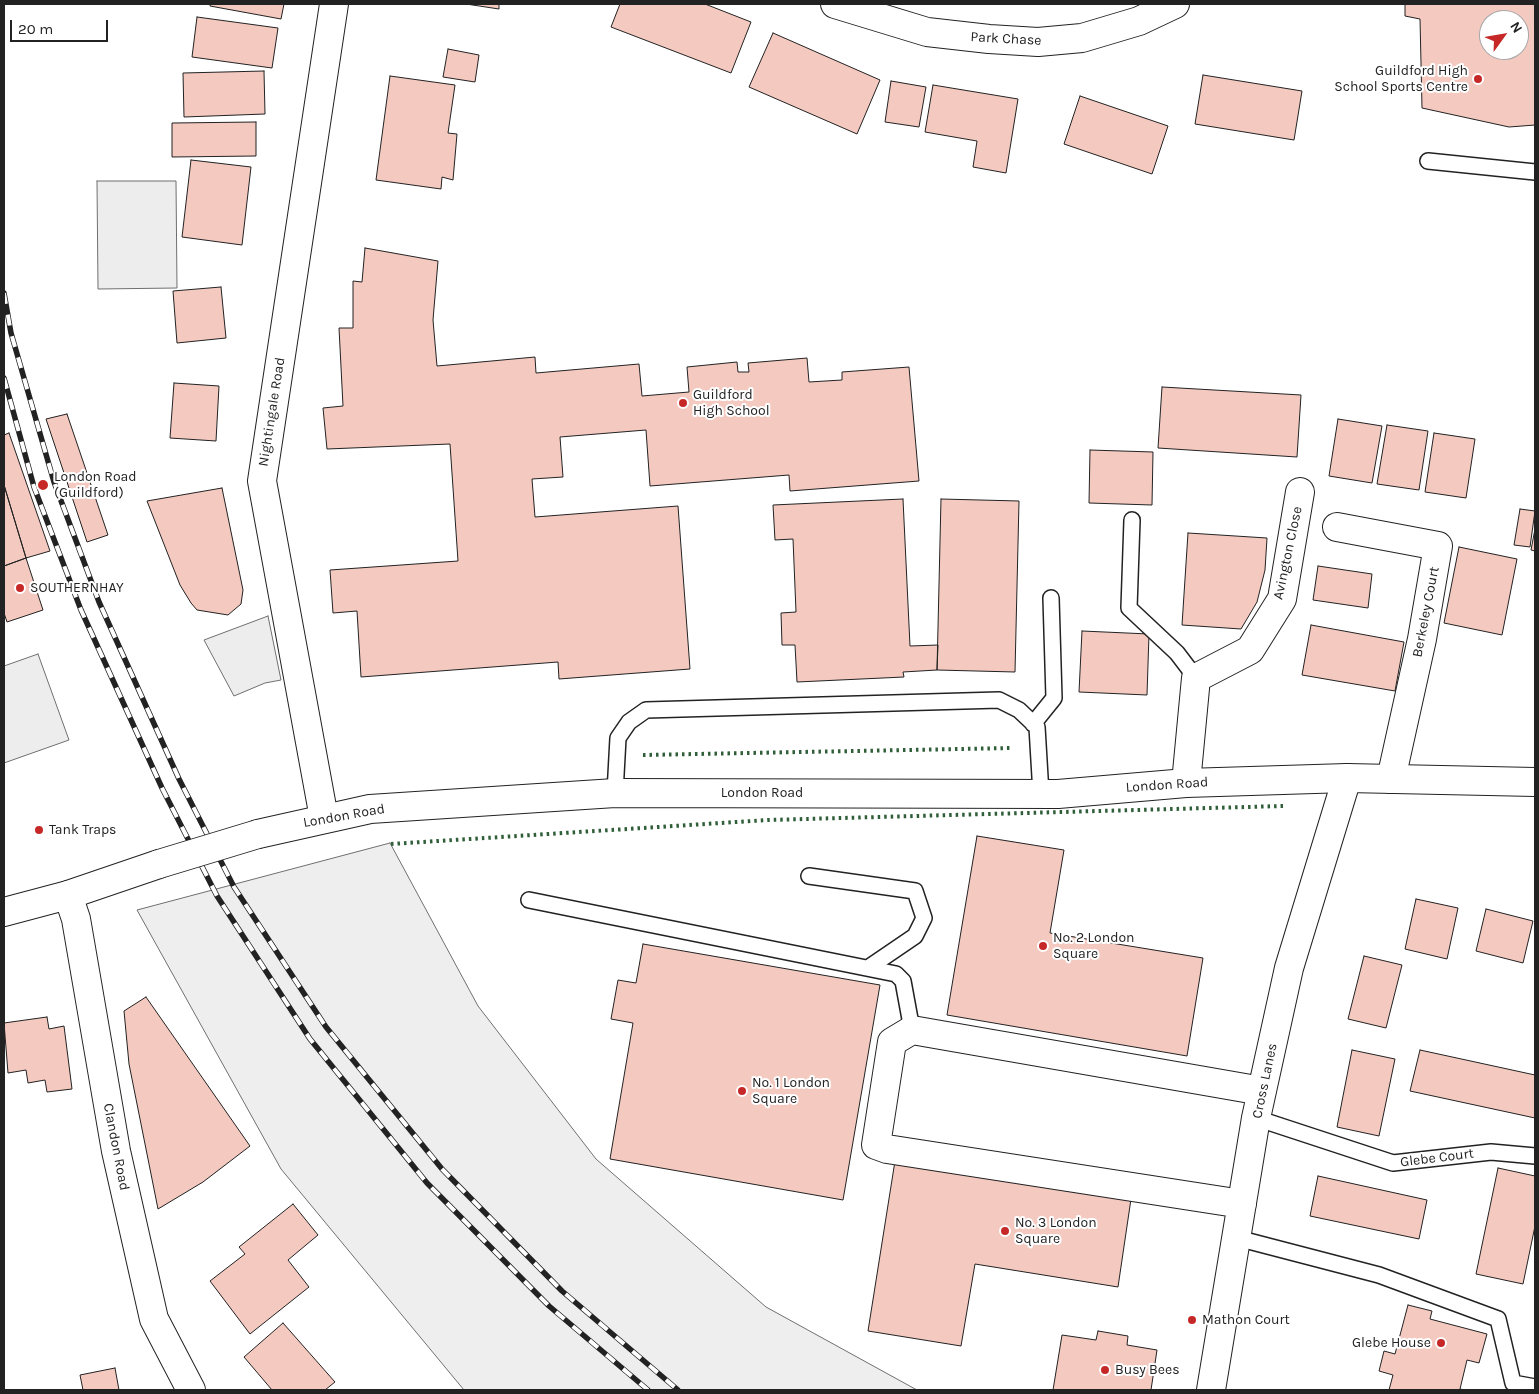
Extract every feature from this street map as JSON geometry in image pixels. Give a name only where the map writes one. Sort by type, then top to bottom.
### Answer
[{"type":"street","name":"Nightingale Road","points":[[324,818],[262,481],[334,4]]},
{"type":"street","name":"Park Chase","points":[[835,4],[927,32],[989,40],[1038,42],[1082,38],[1139,21],[1175,4]]},
{"type":"street","name":"Avington Close","points":[[1196,678],[1250,650],[1282,599],[1300,492]]},
{"type":"street","name":"Berkeley Court","points":[[1337,527],[1438,546],[1422,639],[1391,779]]},
{"type":"street","points":[[1186,783],[1196,678]]},
{"type":"street","name":"London Road","points":[[4,912],[68,895],[159,864],[258,834],[370,809],[616,793],[1041,794],[1186,783],[1347,778],[1535,782]]},
{"type":"street","name":"Cross Lanes","points":[[1212,1390],[1256,1118],[1289,968],[1347,778]]},
{"type":"street","name":"Clandon Road","points":[[68,895],[76,919],[116,1151],[154,1319],[191,1390]]},
{"type":"street","points":[[1242,1204],[887,1149],[876,1145],[892,1042],[912,1030],[1262,1091]]},
{"type":"lane","points":[[1428,162],[1535,172]]},
{"type":"lane","points":[[1132,520],[1129,608],[1177,653],[1196,678]]},
{"type":"lane","points":[[1033,724],[1054,698],[1051,598]]},
{"type":"lane","points":[[616,793],[618,738],[629,722],[646,710],[999,700],[1020,710],[1037,727],[1041,794]]},
{"type":"lane","points":[[809,876],[915,891],[924,918],[915,936],[868,968]]},
{"type":"lane","points":[[529,900],[896,974],[903,981],[912,1030]]},
{"type":"lane","name":"Glebe Court","points":[[1256,1118],[1392,1163],[1491,1152],[1535,1156]]},
{"type":"lane","points":[[1237,1238],[1379,1275],[1498,1320],[1513,1383],[1535,1387]]},
{"type":"shaded area","points":[[97,181],[176,181],[177,288],[98,289]]},
{"type":"shaded area","points":[[268,616],[281,680],[265,683],[234,696],[204,640]]},
{"type":"shaded area","points":[[38,654],[69,740],[4,763],[4,666]]},
{"type":"shaded area","points":[[390,843],[478,1006],[596,1159],[766,1307],[917,1390],[464,1390],[281,1169],[137,910]]},
{"type":"building","points":[[210,4],[284,4],[281,19],[210,6]]},
{"type":"building","points":[[466,4],[499,4],[499,9]]},
{"type":"building","points":[[620,4],[705,4],[751,22],[731,73],[611,27]]},
{"type":"building","name":"Guildford High School Sports Centre","points":[[1405,4],[1535,4],[1535,125],[1509,127],[1422,108],[1420,19],[1405,16]]},
{"type":"building","points":[[197,17],[278,28],[272,68],[192,57]]},
{"type":"building","points":[[773,33],[880,80],[857,134],[749,87]]},
{"type":"building","points":[[448,49],[479,55],[475,82],[443,77]]},
{"type":"building","points":[[264,71],[265,114],[184,117],[183,73]]},
{"type":"building","points":[[1203,75],[1302,91],[1294,140],[1195,124]]},
{"type":"building","points":[[390,76],[455,85],[448,133],[457,134],[453,180],[442,177],[441,189],[376,180]]},
{"type":"building","points":[[891,81],[926,87],[919,127],[885,122]]},
{"type":"building","points":[[933,85],[1018,99],[1006,173],[973,167],[977,141],[925,132]]},
{"type":"building","points":[[1080,96],[1168,126],[1152,174],[1064,144]]},
{"type":"building","points":[[256,122],[256,156],[172,157],[172,123]]},
{"type":"building","points":[[191,160],[251,167],[242,245],[182,237]]},
{"type":"building","points":[[365,248],[438,261],[433,320],[437,366],[535,357],[536,373],[639,364],[642,396],[689,392],[687,367],[737,362],[738,372],[749,372],[748,363],[807,358],[809,382],[842,380],[842,372],[909,367],[919,481],[790,491],[789,475],[650,486],[646,430],[560,437],[563,477],[532,479],[535,517],[678,506],[690,669],[559,679],[558,662],[361,677],[357,611],[333,613],[330,570],[458,561],[450,444],[327,449],[323,408],[343,406],[339,328],[353,328],[353,281],[362,282]]},
{"type":"building","points":[[221,287],[226,338],[177,343],[173,291]]},
{"type":"building","points":[[174,383],[219,386],[216,441],[170,438]]},
{"type":"building","points":[[1162,387],[1301,395],[1297,457],[1158,448]]},
{"type":"building","points":[[67,414],[108,535],[87,542],[46,419]]},
{"type":"building","points":[[1338,419],[1382,426],[1372,483],[1329,476]]},
{"type":"building","points":[[1387,425],[1428,431],[1419,490],[1377,484]]},
{"type":"building","points":[[9,433],[50,551],[26,558],[4,485],[4,435]]},
{"type":"building","points":[[1434,433],[1475,439],[1466,498],[1425,492]]},
{"type":"building","points":[[1090,450],[1153,452],[1152,505],[1089,503]]},
{"type":"building","points":[[4,485],[26,558],[4,566]]},
{"type":"building","points":[[222,488],[243,590],[241,604],[228,615],[197,610],[191,603],[180,585],[147,501]]},
{"type":"building","points":[[903,499],[910,646],[938,645],[937,670],[903,672],[904,677],[797,682],[795,645],[782,645],[781,613],[796,612],[793,539],[775,540],[773,505]]},
{"type":"building","points":[[941,499],[1019,501],[1015,672],[937,670]]},
{"type":"building","points":[[1520,509],[1535,511],[1530,547],[1514,545]]},
{"type":"building","points":[[1535,529],[1535,551],[1531,550]]},
{"type":"building","points":[[1188,533],[1267,538],[1265,570],[1257,602],[1241,629],[1182,625]]},
{"type":"building","points":[[1459,547],[1517,559],[1502,635],[1444,623]]},
{"type":"building","name":"SOUTHERNHAY","points":[[26,558],[43,610],[7,622],[4,613],[4,566]]},
{"type":"building","points":[[1318,566],[1372,574],[1368,608],[1313,600]]},
{"type":"building","points":[[1311,625],[1404,642],[1395,691],[1302,675]]},
{"type":"building","points":[[1082,631],[1149,634],[1147,695],[1079,692]]},
{"type":"building","name":"No. 2 London Square","points":[[977,836],[1064,850],[1050,933],[1203,958],[1187,1056],[947,1015]]},
{"type":"building","points":[[1416,899],[1458,908],[1447,959],[1405,949]]},
{"type":"building","points":[[1486,909],[1533,921],[1523,963],[1476,951]]},
{"type":"building","name":"No. 1 London Square","points":[[643,944],[880,985],[843,1200],[610,1159],[633,1023],[611,1019],[618,980],[636,983]]},
{"type":"building","points":[[1364,956],[1402,965],[1386,1028],[1348,1019]]},
{"type":"building","points":[[146,997],[250,1146],[203,1182],[158,1209],[129,1064],[124,1011]]},
{"type":"building","points":[[47,1017],[49,1029],[64,1026],[72,1089],[47,1092],[45,1080],[28,1083],[26,1070],[8,1073],[4,1023]]},
{"type":"building","points":[[1352,1050],[1395,1059],[1379,1136],[1337,1127]]},
{"type":"building","points":[[1420,1050],[1535,1075],[1535,1118],[1410,1091]]},
{"type":"building","name":"No. 3 London Square","points":[[895,1161],[1131,1199],[1118,1287],[975,1264],[961,1346],[868,1331]]},
{"type":"building","points":[[1498,1168],[1535,1176],[1535,1226],[1523,1284],[1476,1274]]},
{"type":"building","points":[[1318,1176],[1427,1200],[1419,1239],[1310,1216]]},
{"type":"building","points":[[293,1204],[318,1235],[288,1260],[309,1287],[250,1334],[210,1281],[245,1254],[239,1247]]},
{"type":"building","name":"Glebe House","points":[[1408,1305],[1432,1311],[1430,1319],[1487,1334],[1479,1363],[1467,1360],[1460,1389],[1465,1390],[1389,1390],[1393,1375],[1379,1371],[1384,1351],[1395,1354]]},
{"type":"building","points":[[283,1323],[335,1382],[325,1390],[272,1390],[244,1357]]},
{"type":"building","name":"Busy Bees","points":[[1098,1331],[1128,1336],[1127,1345],[1157,1350],[1151,1390],[1053,1390],[1062,1335],[1096,1340]]},
{"type":"building","points":[[115,1368],[119,1390],[83,1390],[80,1375]]},
{"type":"railway","points":[[4,293],[11,333],[54,482],[99,602],[179,779],[234,887],[326,1027],[442,1169],[562,1291],[678,1390]]},
{"type":"railway","points":[[4,378],[34,487],[81,610],[162,788],[217,896],[310,1039],[427,1183],[549,1306],[648,1390]]},
{"type":"hedge","points":[[643,755],[1012,748]]},
{"type":"hedge","points":[[391,844],[768,820],[1283,806]]},
{"type":"place","name":"Guildford High School Sports Centre","points":[[1478,79]]},
{"type":"place","name":"Guildford High School","points":[[683,403]]},
{"type":"place","name":"London Road (Guildford)","points":[[43,485]]},
{"type":"place","name":"SOUTHERNHAY","points":[[20,588]]},
{"type":"place","name":"Tank Traps","points":[[39,830]]},
{"type":"place","name":"No. 2 London Square","points":[[1043,946]]},
{"type":"place","name":"No. 1 London Square","points":[[742,1091]]},
{"type":"place","name":"No. 3 London Square","points":[[1005,1231]]},
{"type":"place","name":"Mathon Court","points":[[1192,1320]]},
{"type":"place","name":"Glebe House","points":[[1441,1343]]},
{"type":"place","name":"Busy Bees","points":[[1105,1370]]}]
